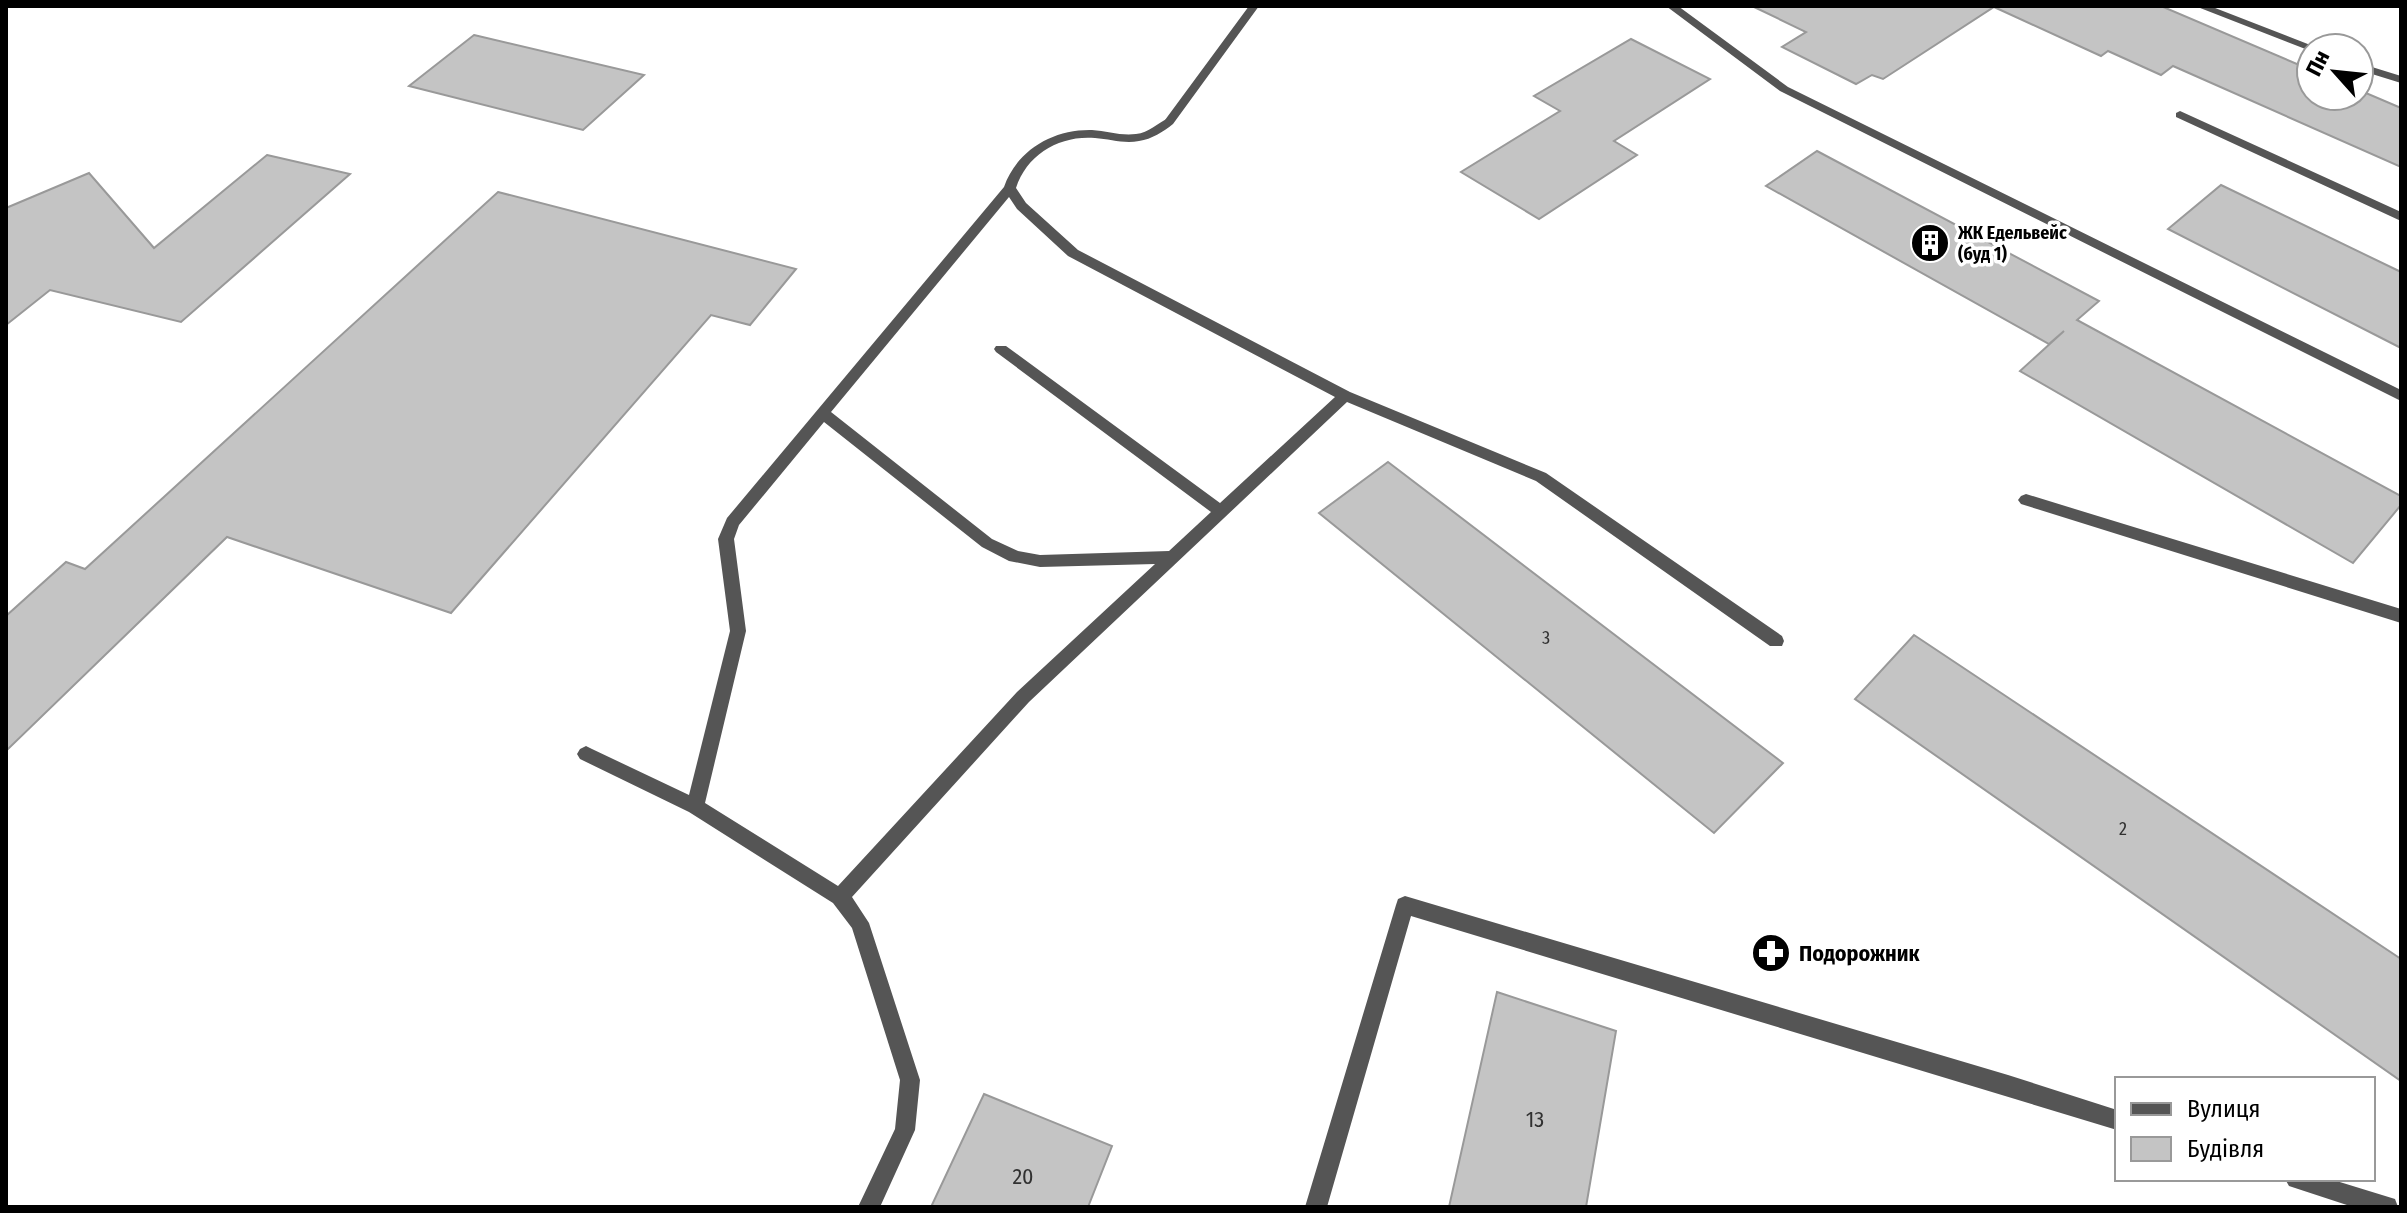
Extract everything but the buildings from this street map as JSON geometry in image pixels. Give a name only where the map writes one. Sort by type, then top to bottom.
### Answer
[{"type":"street","points":[[695,806],[738,631],[726,539],[732,522],[1010,188],[1013,172],[1028,154],[1057,140],[1087,134],[1136,139],[1155,133],[1169,122],[1254,6]]},
{"type":"street","points":[[1671,6],[1784,89],[2401,396]]},
{"type":"street","points":[[2200,6],[2295,42]]},
{"type":"street","points":[[2375,71],[2401,80]]},
{"type":"street","points":[[2180,115],[2401,217]]},
{"type":"street","points":[[1010,188],[1021,206],[1073,253],[1345,396],[1541,477],[1776,641]]},
{"type":"street","points":[[1001,349],[1221,512]]},
{"type":"street","points":[[840,897],[1023,697],[1345,396]]},
{"type":"street","points":[[824,414],[987,543],[1015,557],[1040,561],[1172,557]]},
{"type":"street","points":[[2026,500],[2401,616]]},
{"type":"street","points":[[586,754],[695,806],[840,897],[860,923],[910,1080],[905,1130],[869,1207]]},
{"type":"street","points":[[1316,1207],[1405,905],[2115,1119]]},
{"type":"street","points":[[2302,1181],[2387,1207]]},
{"type":"place","name":"ЖК Едельвейс (буд 1)","points":[[1930,243]]},
{"type":"place","name":"Подорожник","points":[[1771,953]]}]
